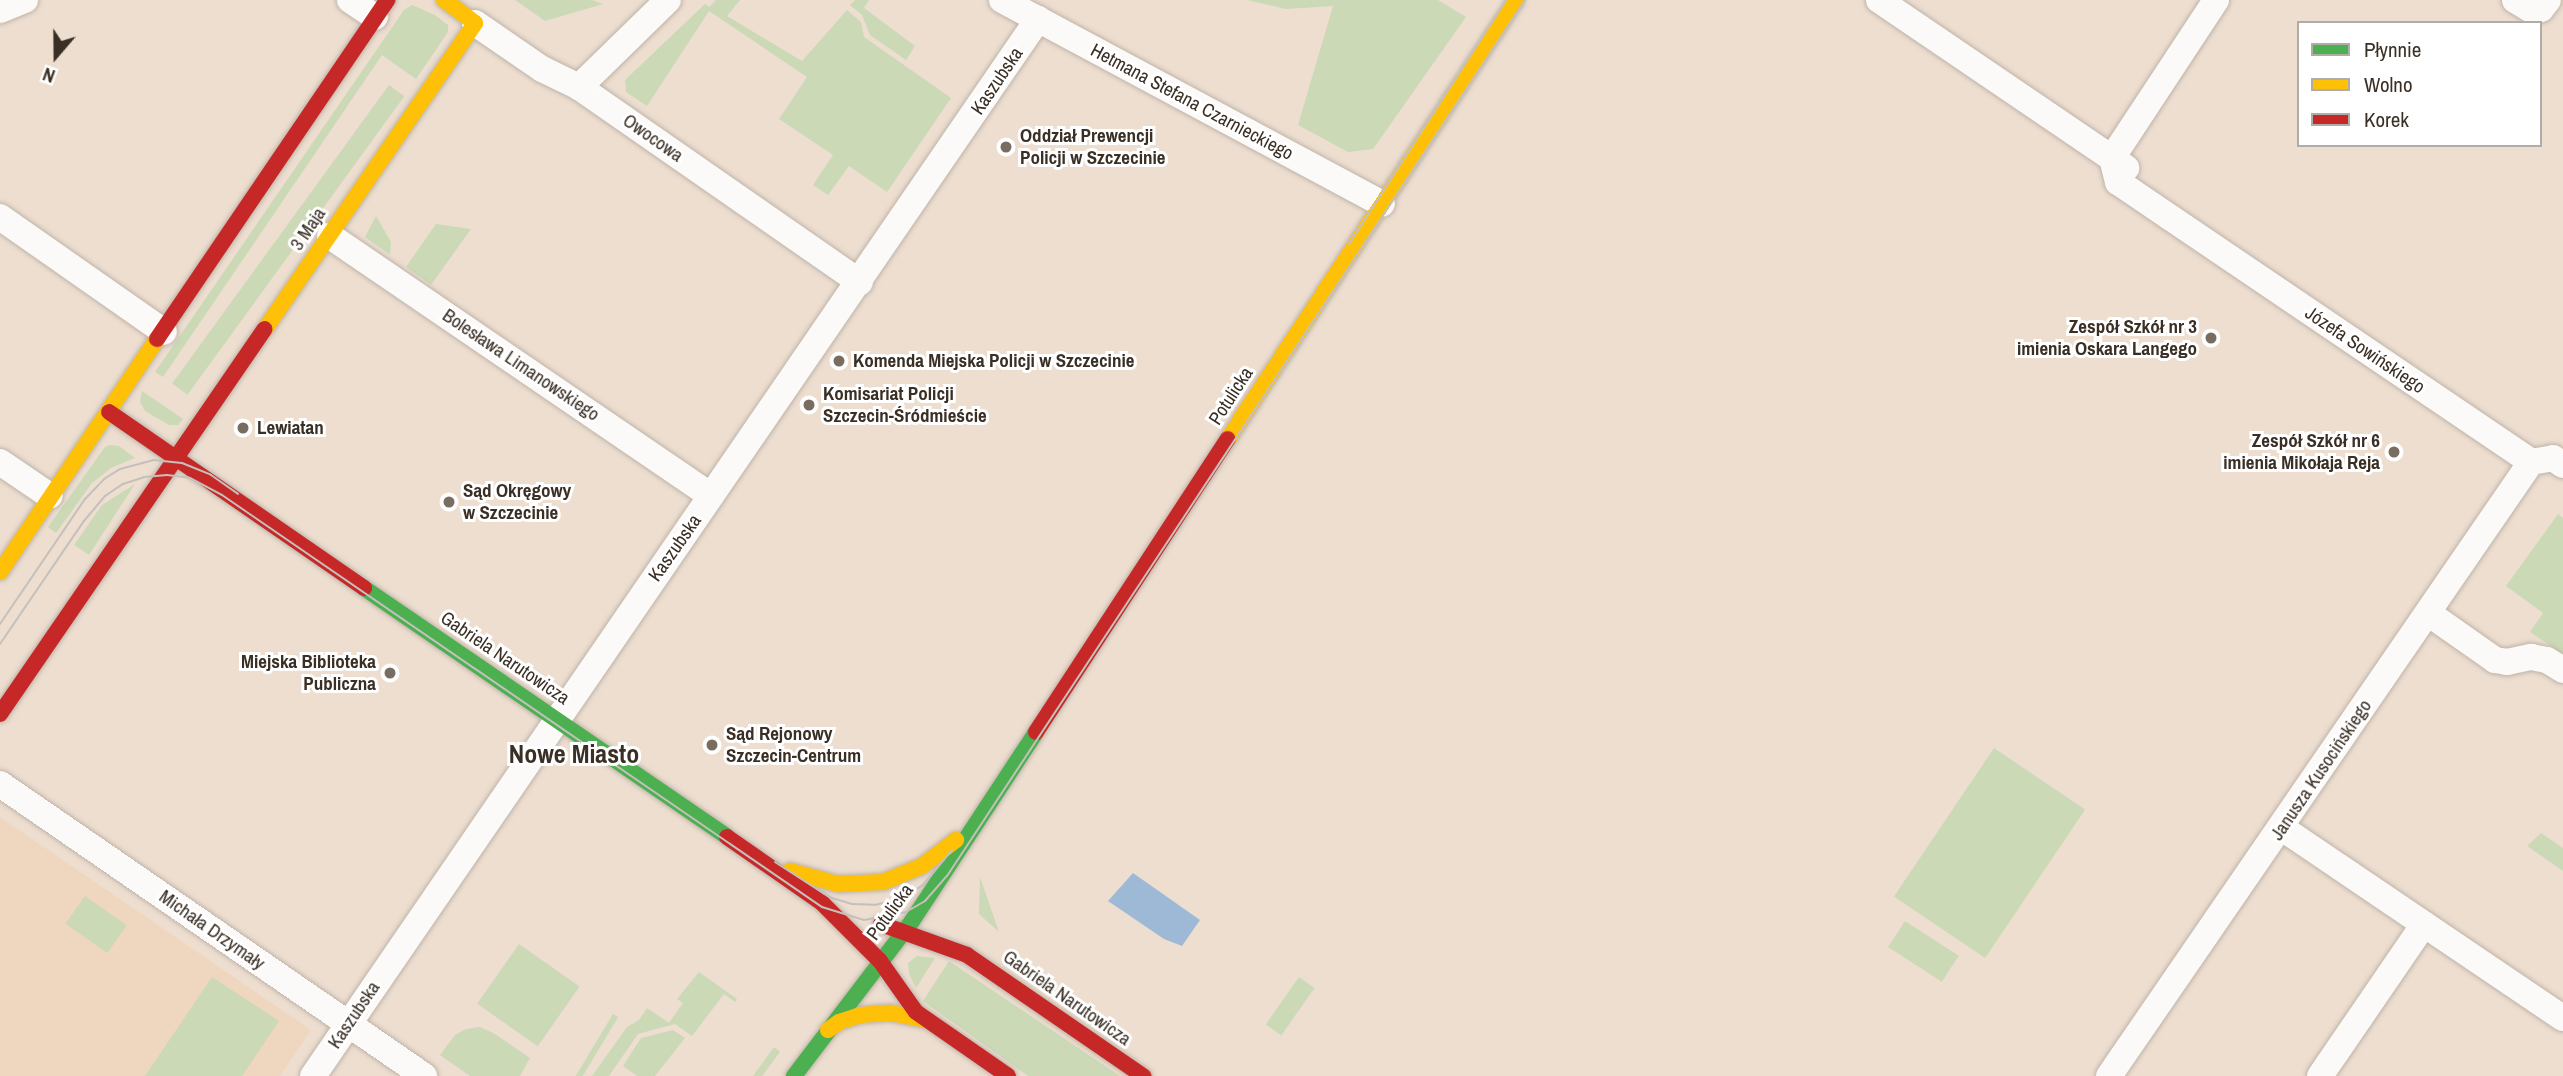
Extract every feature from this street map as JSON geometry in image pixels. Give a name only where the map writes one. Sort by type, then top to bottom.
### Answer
[{"type":"street","points":[[0,10],[25,0]]},
{"type":"street","points":[[0,572],[381,9],[350,0]]},
{"type":"street","name":"Owocowa","points":[[444,0],[542,69],[579,87],[860,282]]},
{"type":"street","points":[[579,87],[668,0]]},
{"type":"street","name":"Hetmana Stefana Czarnieckiego","points":[[1002,0],[1382,204]]},
{"type":"street","name":"Potulicka","points":[[794,1076],[904,932],[1516,0]]},
{"type":"street","name":"Józefa Sowińskiego","points":[[1879,0],[2112,158],[2118,182],[2171,218],[2553,457]]},
{"type":"street","points":[[2112,158],[2216,0]]},
{"type":"street","points":[[2515,0],[2533,11],[2541,9],[2548,0]]},
{"type":"street","name":"Kaszubska","points":[[313,1076],[556,718],[860,282],[1038,19]]},
{"type":"street","name":"3 Maja","points":[[0,714],[475,23]]},
{"type":"street","points":[[0,217],[164,332]]},
{"type":"street","name":"Bolesława Limanowskiego","points":[[330,236],[711,496]]},
{"type":"street","points":[[109,412],[176,458]]},
{"type":"street","name":"Janusza Kusocińskiego","points":[[2109,1076],[2428,613],[2553,457]]},
{"type":"street","name":"Gabriela Narutowicza","points":[[176,458],[809,894],[832,912],[880,961],[911,1006],[926,1020],[1008,1076]]},
{"type":"street","points":[[0,462],[50,496]]},
{"type":"street","points":[[2428,613],[2495,660],[2507,662],[2531,657],[2547,660],[2563,670]]},
{"type":"street","name":"Michała Drzymały","points":[[0,784],[424,1076]]},
{"type":"street","name":"Potulicka","points":[[751,853],[815,879],[854,885],[874,883],[905,874],[932,859],[980,816]]},
{"type":"street","points":[[2282,828],[2563,1018]]},
{"type":"street","points":[[945,906],[946,881],[957,851]]},
{"type":"street","name":"Gabriela Narutowicza","points":[[809,894],[853,914],[967,955],[1143,1076]]},
{"type":"street","points":[[2320,1076],[2424,924]]},
{"type":"street","name":"Gabriela Narutowicza","points":[[952,933],[967,955]]},
{"type":"street","name":"Potulicka","points":[[828,1030],[839,1022],[860,1014],[891,1013],[926,1020]]},
{"type":"shaded area","points":[[0,817],[311,1030],[280,1076],[0,1076]]},
{"type":"green space","points":[[515,0],[592,0],[603,4],[545,21]]},
{"type":"green space","points":[[716,0],[740,0],[727,16],[802,61],[847,10],[861,22],[864,37],[951,98],[887,192],[849,166],[828,195],[813,185],[833,155],[779,119],[807,77],[709,11],[647,106],[626,92],[625,80],[705,4],[709,7]]},
{"type":"green space","points":[[855,0],[869,0],[864,8],[915,46],[906,60],[870,35],[862,15],[850,5]]},
{"type":"green space","points":[[1247,0],[1438,0],[1466,17],[1373,149],[1348,152],[1298,125],[1333,6],[1286,9]]},
{"type":"green space","points":[[412,5],[435,15],[448,25],[448,32],[416,79],[382,55],[163,377],[155,372],[404,10]]},
{"type":"green space","points":[[389,85],[404,96],[187,395],[172,384]]},
{"type":"green space","points":[[376,216],[391,242],[390,255],[365,237]]},
{"type":"green space","points":[[436,224],[471,229],[431,285],[406,267]]},
{"type":"green space","points":[[142,391],[183,419],[178,425],[169,425],[145,411],[140,402]]},
{"type":"green space","points":[[109,445],[119,446],[135,458],[111,468],[92,483],[56,533],[48,527]]},
{"type":"green space","points":[[135,484],[89,555],[74,545],[102,505]]},
{"type":"green space","points":[[2558,514],[2563,518],[2563,654],[2530,632],[2543,613],[2506,586]]},
{"type":"green space","points":[[1994,748],[2085,810],[1985,958],[1894,896]]},
{"type":"green space","points":[[2541,833],[2563,848],[2563,871],[2527,846]]},
{"type":"green space","points":[[980,877],[999,932],[979,914]]},
{"type":"green space","points":[[85,896],[127,925],[107,953],[65,924]]},
{"type":"green space","points":[[1905,921],[1959,956],[1942,982],[1888,947]]},
{"type":"green space","points":[[519,944],[580,986],[538,1046],[477,1004]]},
{"type":"green space","points":[[917,956],[935,958],[916,988],[909,974],[908,963]]},
{"type":"green space","points":[[949,961],[1120,1076],[1028,1076],[923,1001]]},
{"type":"green space","points":[[699,972],[737,999],[735,1002],[724,994],[692,1036],[675,1024],[638,1034],[609,1076],[592,1076],[627,1027],[639,1020],[647,1008],[669,1023],[683,1003],[677,999]]},
{"type":"green space","points":[[212,977],[279,1021],[242,1076],[145,1076]]},
{"type":"green space","points":[[1299,977],[1315,988],[1281,1035],[1266,1025]]},
{"type":"green space","points":[[613,1014],[618,1017],[583,1076],[576,1076]]},
{"type":"green space","points":[[480,1027],[530,1058],[520,1076],[470,1076],[440,1055],[455,1035],[466,1029]]},
{"type":"green space","points":[[673,1030],[685,1038],[655,1076],[637,1076],[623,1066],[641,1038]]},
{"type":"green space","points":[[774,1047],[780,1052],[762,1076],[753,1076]]},
{"type":"water","points":[[1133,873],[1200,920],[1182,946],[1164,939],[1108,901]]},
{"type":"tram line","points":[[1349,244],[1506,0]]},
{"type":"tram line","points":[[0,644],[84,521],[105,496],[123,484],[144,477],[167,475],[190,478],[222,495],[822,907],[864,920],[906,912],[925,901],[947,876],[1525,0]]},
{"type":"tram line","points":[[0,624],[85,499],[104,479],[120,469],[153,460],[182,463],[211,475],[238,494]]},
{"type":"tram line","points":[[775,862],[829,897],[852,904],[875,905],[903,898],[923,885],[952,850]]},
{"type":"traffic: fast","points":[[364,588],[727,837]]},
{"type":"traffic: fast","points":[[794,1076],[912,921],[1036,732]]},
{"type":"traffic: slow","points":[[265,329],[475,23],[444,0]]},
{"type":"traffic: slow","points":[[1228,439],[1516,0]]},
{"type":"traffic: slow","points":[[0,572],[157,339]]},
{"type":"traffic: slow","points":[[790,871],[838,884],[883,882],[922,866],[956,840]]},
{"type":"traffic: slow","points":[[828,1030],[839,1022],[860,1015],[891,1013],[926,1020]]},
{"type":"traffic: jam","points":[[157,339],[387,0]]},
{"type":"traffic: jam","points":[[0,714],[265,329]]},
{"type":"traffic: jam","points":[[109,412],[364,588]]},
{"type":"traffic: jam","points":[[1036,732],[1228,439]]},
{"type":"traffic: jam","points":[[727,837],[822,903],[880,961],[916,1012],[1008,1076]]},
{"type":"traffic: jam","points":[[881,924],[967,955],[1143,1076]]},
{"type":"place","name":"Oddział Prewencji Policji w Szczecinie","points":[[1006,147]]},
{"type":"place","name":"Zespół Szkół nr 3 imienia Oskara Langego","points":[[2211,338]]},
{"type":"place","name":"Komenda Miejska Policji w Szczecinie","points":[[839,361]]},
{"type":"place","name":"Komisariat Policji Szczecin-Śródmieście","points":[[809,405]]},
{"type":"place","name":"Lewiatan","points":[[243,428]]},
{"type":"place","name":"Zespół Szkół nr 6 imienia Mikołaja Reja","points":[[2394,452]]},
{"type":"place","name":"Sąd Okręgowy w Szczecinie","points":[[449,502]]},
{"type":"place","name":"Miejska Biblioteka Publiczna","points":[[390,673]]},
{"type":"place","name":"Sąd Rejonowy Szczecin-Centrum","points":[[712,745]]},
{"type":"district","name":"Nowe Miasto","points":[[574,754]]}]
